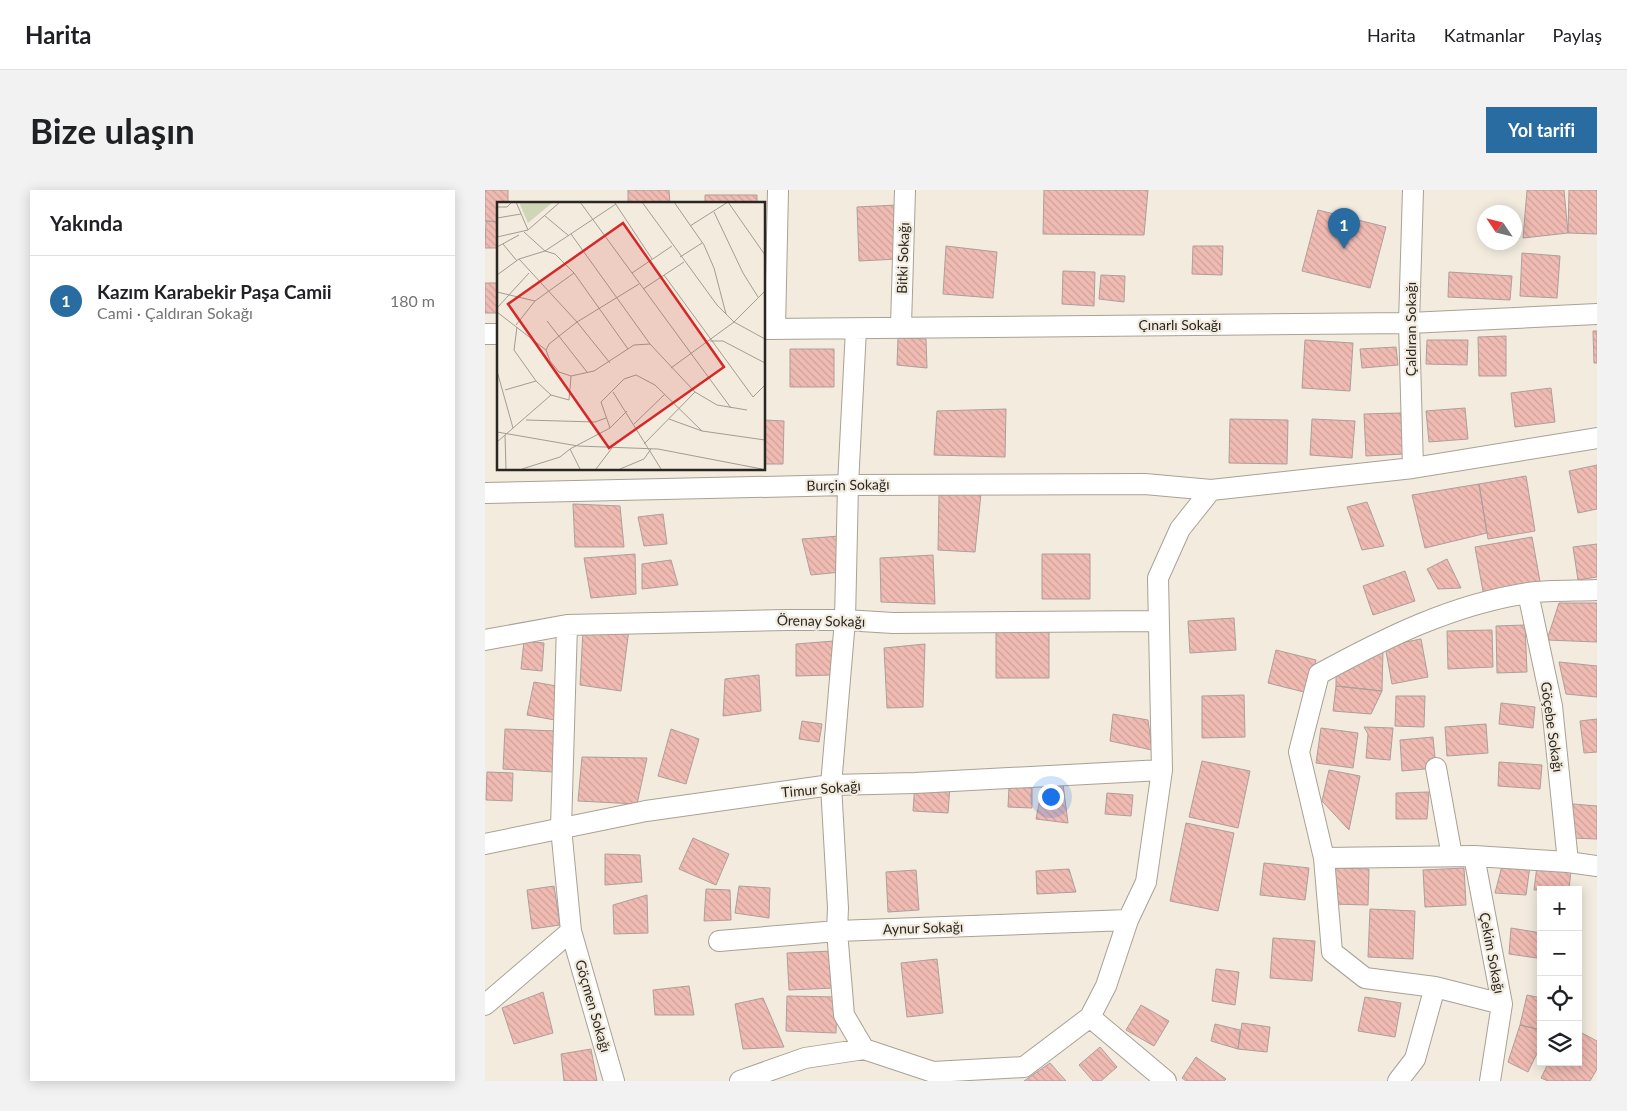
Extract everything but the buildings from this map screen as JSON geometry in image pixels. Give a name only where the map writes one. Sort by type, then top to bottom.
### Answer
[{"type":"street","points":[[769,329],[778,190]]},
{"type":"street","name":"Bitki Sokağı","points":[[901,326],[905,190]]},
{"type":"street","name":"Çaldıran Sokağı","points":[[1413,190],[1409,324],[1413,468]]},
{"type":"street","name":"Çınarlı Sokağı","points":[[769,329],[856,329],[901,326],[1409,324],[1597,314]]},
{"type":"street","points":[[856,329],[848,485],[845,620],[831,786],[838,908],[837,931],[844,1015],[864,1049]]},
{"type":"street","name":"Burçin Sokağı","points":[[485,493],[848,485],[1145,484],[1211,490],[1413,468],[1597,438]]},
{"type":"street","points":[[740,1081],[805,1058],[864,1049],[933,1072],[1024,1067],[1090,1017],[1106,986],[1128,920],[1147,882],[1162,770],[1158,578],[1180,529],[1211,490]]},
{"type":"street","points":[[1502,1004],[1435,987],[1365,978],[1332,952],[1324,858],[1299,752],[1319,674],[1365,649],[1440,615],[1528,593],[1597,590]]},
{"type":"street","name":"Göçebe Sokağı","points":[[1528,593],[1552,706],[1568,862]]},
{"type":"street","name":"Örenay Sokağı","points":[[485,640],[567,625],[845,620],[893,623],[1159,621]]},
{"type":"street","name":"Göçmen Sokağı","points":[[567,625],[561,828],[571,931],[614,1081]]},
{"type":"street","points":[[1436,768],[1452,856]]},
{"type":"street","name":"Timur Sokağı","points":[[485,844],[646,811],[831,786],[1162,770]]},
{"type":"street","points":[[1324,858],[1474,856],[1568,862],[1597,866]]},
{"type":"street","name":"Çekim Sokağı","points":[[1474,856],[1502,1004],[1490,1081]]},
{"type":"street","name":"Aynur Sokağı","points":[[719,940],[837,931],[1128,920]]},
{"type":"street","points":[[485,1005],[571,931]]},
{"type":"street","points":[[1399,1081],[1415,1058],[1435,987]]},
{"type":"street","points":[[1090,1017],[1166,1081]]},
{"type":"place","name":"Kazım Karabekir Paşa Camii","points":[[1344,249]]}]
